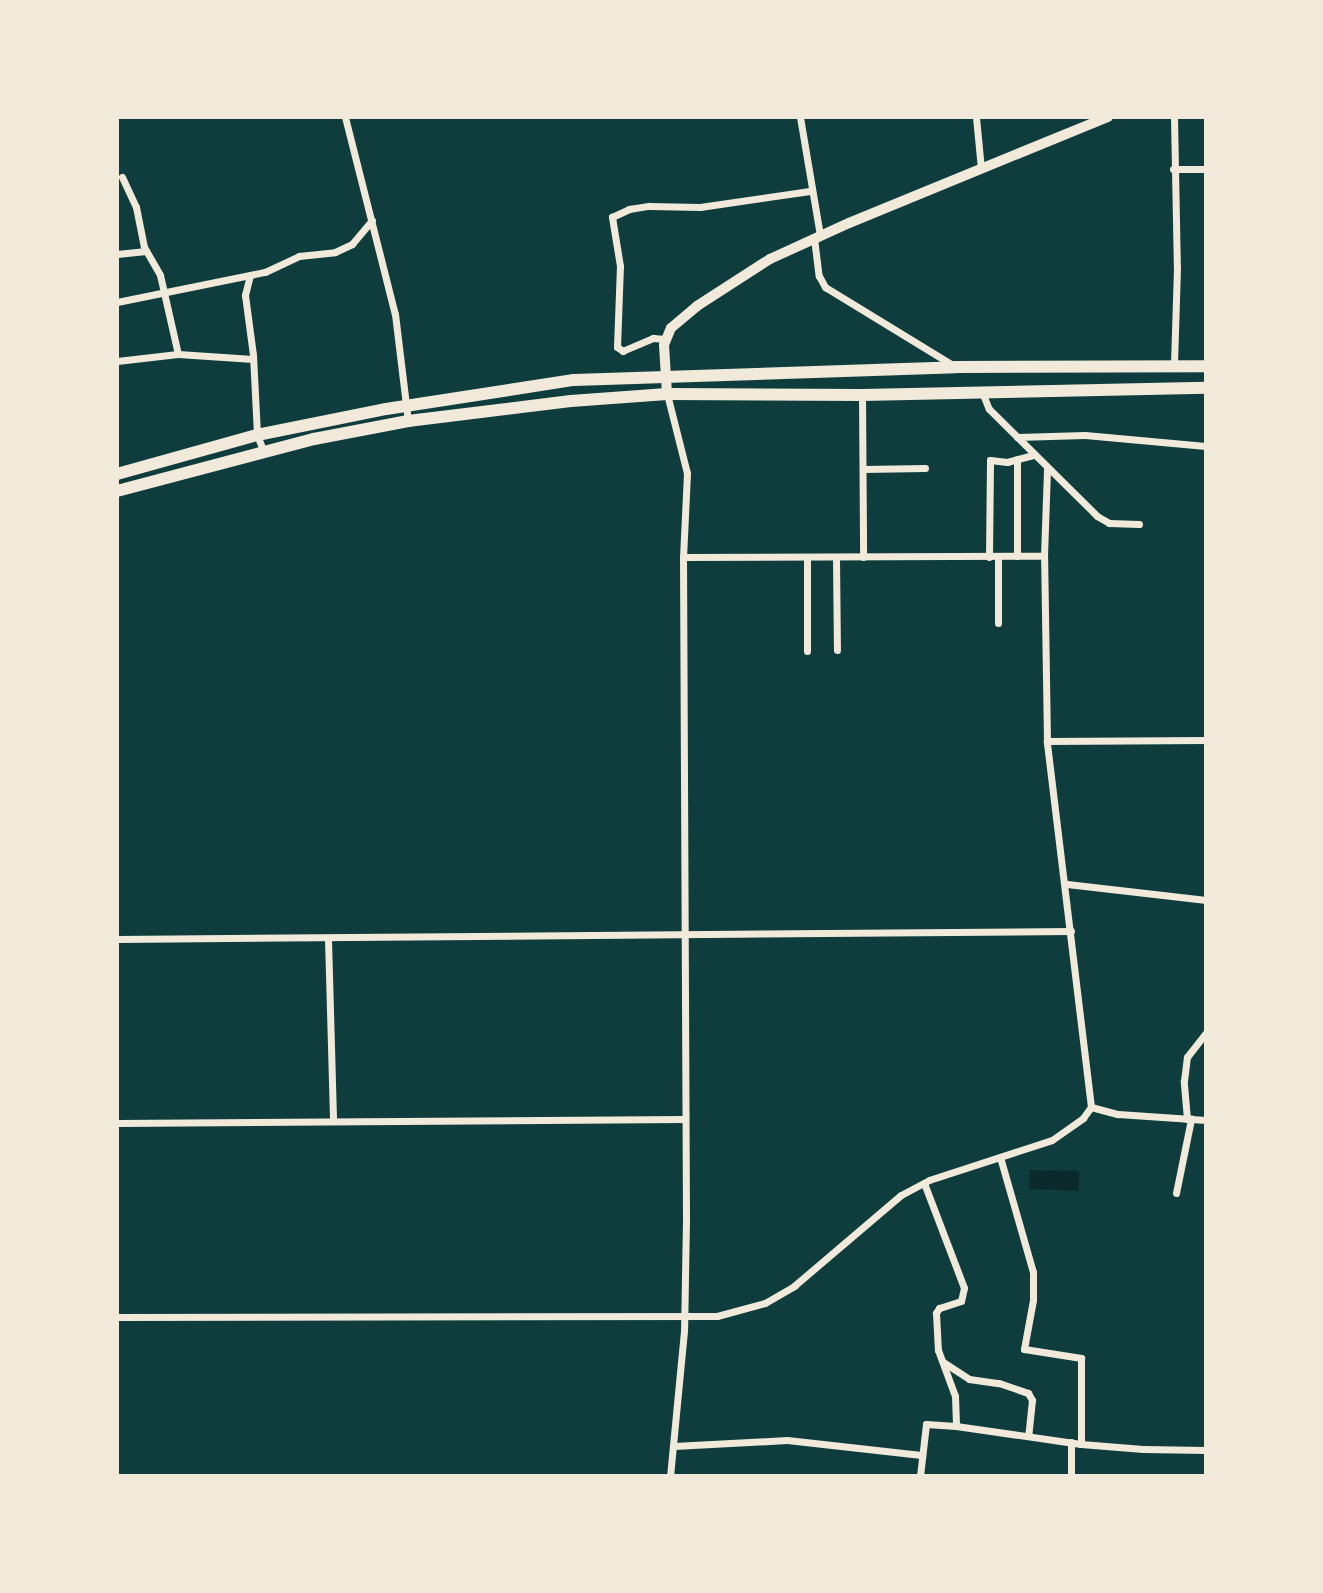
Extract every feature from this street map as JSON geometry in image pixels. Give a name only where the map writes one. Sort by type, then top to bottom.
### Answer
[{"type":"highway","points":[[117,474],[257,435],[405,406],[574,380],[665,374],[769,375],[956,367],[1206,366]]},
{"type":"highway","points":[[117,491],[262,450],[408,421],[571,401],[667,394],[862,394],[1206,388]]},
{"type":"street","points":[[345,117],[395,314],[408,421]]},
{"type":"street","points":[[800,117],[817,237],[819,276],[825,287],[956,367]]},
{"type":"street","points":[[976,117],[981,169]]},
{"type":"street","points":[[670,1476],[685,1315],[687,934],[683,557],[687,473],[667,394],[665,339],[671,328],[697,306],[770,260],[817,237],[1108,117]]},
{"type":"street","points":[[1174,117],[1177,268],[1174,366]]},
{"type":"street","points":[[1173,169],[1206,169]]},
{"type":"street","points":[[122,177],[136,207],[146,251],[160,275],[178,354]]},
{"type":"street","points":[[665,339],[647,339],[623,351],[617,347],[620,266],[612,217],[629,209],[649,206],[700,208],[810,191]]},
{"type":"street","points":[[117,302],[250,275],[275,269],[290,259],[343,250],[372,220]]},
{"type":"street","points":[[117,254],[146,251]]},
{"type":"street","points":[[250,275],[245,295],[253,359],[257,435],[262,450]]},
{"type":"street","points":[[117,361],[178,354],[253,359]]},
{"type":"street","points":[[982,391],[989,409],[1097,516],[1109,523],[1139,524]]},
{"type":"street","points":[[862,394],[863,557]]},
{"type":"street","points":[[1017,437],[1085,435],[1206,446]]},
{"type":"street","points":[[989,556],[990,460],[1007,462],[1034,455]]},
{"type":"street","points":[[1017,458],[1017,556]]},
{"type":"street","points":[[863,469],[925,468]]},
{"type":"street","points":[[1047,468],[1044,556],[1047,741],[1067,884],[1091,1107]]},
{"type":"street","points":[[998,556],[998,623]]},
{"type":"street","points":[[683,557],[1044,556]]},
{"type":"street","points":[[807,558],[807,651]]},
{"type":"street","points":[[836,558],[837,650]]},
{"type":"street","points":[[1047,741],[1206,740]]},
{"type":"street","points":[[1067,884],[1206,900]]},
{"type":"street","points":[[117,939],[1071,931]]},
{"type":"street","points":[[328,939],[333,1121]]},
{"type":"street","points":[[1177,1194],[1189,1119],[1184,1081],[1187,1057],[1206,1033]]},
{"type":"street","points":[[1091,1107],[1118,1114],[1206,1121]]},
{"type":"street","points":[[117,1317],[717,1316],[765,1303],[794,1286],[885,1207],[923,1183],[1062,1135],[1091,1107]]},
{"type":"street","points":[[117,1123],[685,1119]]},
{"type":"street","points":[[1000,1157],[1033,1272],[1033,1300],[1024,1349],[1081,1358],[1081,1444]]},
{"type":"street","points":[[923,1183],[964,1288],[961,1301],[939,1308],[936,1313],[938,1350],[956,1396],[956,1426]]},
{"type":"street","points":[[943,1362],[968,1379],[999,1383],[1028,1393],[1032,1400],[1028,1436]]},
{"type":"street","points":[[920,1476],[926,1424],[1081,1444],[1206,1450]]},
{"type":"street","points":[[674,1446],[787,1440],[921,1455]]},
{"type":"street","points":[[1071,1442],[1071,1476]]},
{"type":"water","points":[[1030,1170],[1079,1171],[1079,1191],[1029,1189]]}]
